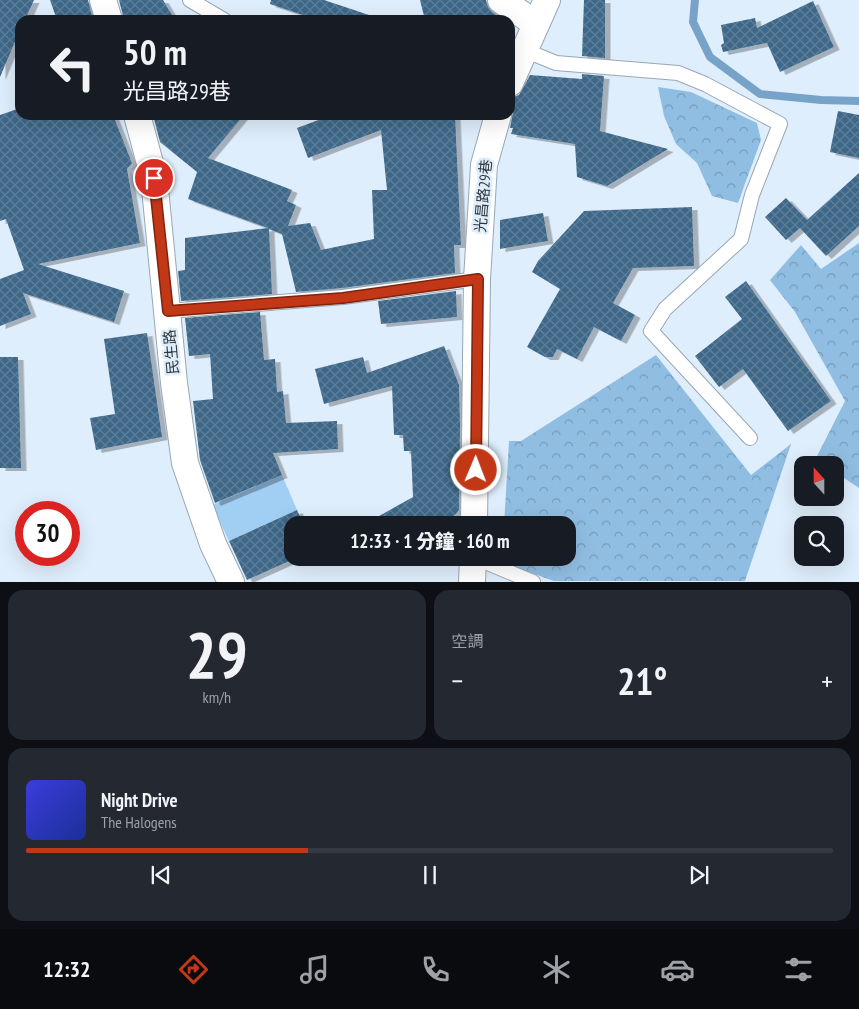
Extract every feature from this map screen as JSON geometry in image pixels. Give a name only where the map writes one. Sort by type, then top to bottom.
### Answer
[{"type":"street","points":[[103,0],[108,15]]},
{"type":"street","points":[[502,0],[536,24]]},
{"type":"street","points":[[515,71],[547,0]]},
{"type":"street","name":"民生路","points":[[138,120],[154,178],[174,383],[185,463],[213,544],[231,582]]},
{"type":"street","name":"光昌路29巷","points":[[474,516],[478,279],[484,165],[497,120]]},
{"type":"street","points":[[472,582],[473,566]]},
{"type":"lane","points":[[190,0],[216,15]]},
{"type":"lane","points":[[524,50],[556,63],[678,73],[705,84],[780,124],[752,195],[741,239],[665,309],[651,331],[750,438]]},
{"type":"lane","points":[[168,311],[343,298],[478,279]]},
{"type":"lane","points":[[494,566],[533,582]]},
{"type":"green space","points":[[658,87],[691,92],[757,123],[761,140],[738,203],[712,196],[697,163],[676,144],[664,116]]},
{"type":"green space","points":[[859,243],[859,488],[844,478],[844,456],[817,456],[845,401],[795,312],[770,280],[801,245],[821,269]]},
{"type":"green space","points":[[656,355],[751,475],[791,444],[745,581],[554,581],[512,566],[576,566],[576,516],[505,516],[509,441],[521,441]]},
{"type":"shaded area","points":[[282,475],[297,510],[229,541],[212,505]]},
{"type":"building","points":[[0,0],[34,0],[27,15],[15,15],[15,42],[0,77]]},
{"type":"building","points":[[50,0],[88,0],[92,15],[55,15]]},
{"type":"building","points":[[119,0],[163,0],[172,15],[123,15]]},
{"type":"building","points":[[271,0],[324,0],[369,15],[303,15],[270,4]]},
{"type":"building","points":[[420,0],[486,0],[488,7],[496,15],[424,15]]},
{"type":"building","points":[[584,0],[605,0],[605,58],[582,56]]},
{"type":"building","points":[[813,1],[834,47],[780,72],[767,43],[723,52],[721,45],[724,43],[721,25],[755,18],[757,28]]},
{"type":"building","points":[[582,74],[604,76],[600,131],[668,149],[607,186],[577,177],[575,144],[511,134],[513,128],[510,128],[512,120],[515,120],[515,96],[519,95],[530,75],[582,79]]},
{"type":"building","points":[[15,110],[15,120],[115,120],[132,163],[127,169],[140,243],[38,264],[124,291],[114,322],[23,293],[31,314],[0,326],[0,279],[24,270],[6,219],[0,221],[0,115]]},
{"type":"building","points":[[838,111],[859,115],[859,158],[830,152]]},
{"type":"building","points":[[154,120],[240,120],[208,158],[292,190],[287,201],[296,205],[288,226],[310,223],[321,250],[374,239],[372,190],[387,190],[381,130],[308,158],[297,128],[319,120],[455,120],[461,245],[454,245],[455,273],[296,292],[282,234],[269,229],[272,294],[181,301],[178,271],[185,270],[185,238],[268,228],[188,199],[197,172],[160,142]]},
{"type":"building","points":[[859,173],[859,226],[826,256],[800,228],[786,240],[765,217],[786,198],[807,220]]},
{"type":"building","points":[[692,207],[694,266],[633,268],[613,303],[635,315],[621,341],[594,327],[577,359],[557,349],[553,357],[545,357],[527,347],[560,289],[532,272],[538,261],[584,211]]},
{"type":"building","points":[[543,213],[548,241],[500,249],[500,220]]},
{"type":"building","points":[[746,281],[831,401],[788,431],[743,369],[719,387],[695,356],[742,319],[725,297]]},
{"type":"building","points":[[456,291],[457,317],[381,324],[378,301]]},
{"type":"building","points":[[260,312],[264,360],[275,359],[277,392],[283,391],[286,423],[337,421],[338,449],[273,453],[282,475],[215,503],[200,460],[193,401],[213,399],[210,354],[189,356],[185,318]]},
{"type":"building","points":[[147,333],[162,437],[96,450],[90,418],[115,414],[104,339]]},
{"type":"building","points":[[444,346],[459,385],[459,510],[455,515],[379,516],[413,497],[411,451],[404,451],[403,435],[394,435],[392,386],[324,404],[315,369],[363,357],[367,373]]},
{"type":"building","points":[[0,357],[18,357],[21,468],[0,468]]},
{"type":"building","points":[[297,510],[300,516],[284,516],[284,563],[247,580],[229,541]]},
{"type":"waterway","points":[[695,0],[693,22],[710,57],[760,94],[821,100],[859,101]]},
{"type":"route","points":[[154,178],[168,311],[343,298],[478,279],[476,470]]}]
